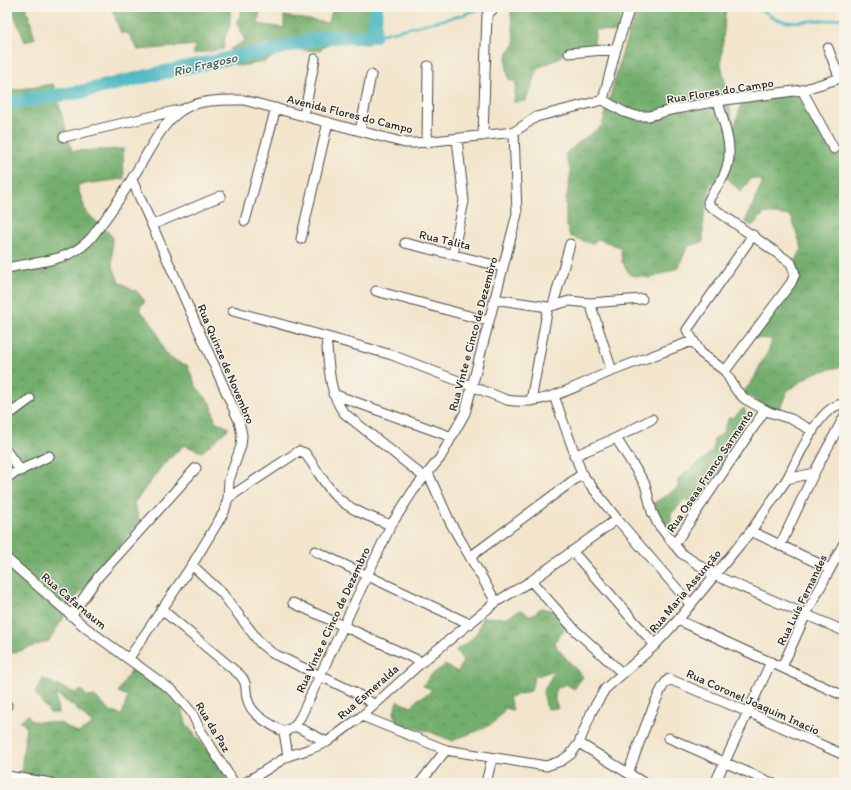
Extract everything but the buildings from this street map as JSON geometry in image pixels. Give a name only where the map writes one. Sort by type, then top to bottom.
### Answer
[{"type":"street","points":[[483,136],[487,15],[496,7]]},
{"type":"street","points":[[603,100],[616,49],[630,7]]},
{"type":"street","points":[[828,48],[842,78]]},
{"type":"street","points":[[569,53],[616,49]]},
{"type":"street","points":[[304,115],[315,58]]},
{"type":"street","points":[[427,143],[428,66]]},
{"type":"street","points":[[360,131],[371,75]]},
{"type":"street","name":"Rua Flores do Campo","points":[[603,100],[630,114],[649,116],[670,110],[718,101],[802,90],[842,78]]},
{"type":"street","points":[[802,90],[834,149]]},
{"type":"street","name":"Avenida Flores do Campo","points":[[64,137],[183,110],[197,104],[219,100],[244,100],[405,143],[427,143],[514,132],[536,117],[603,100]]},
{"type":"street","points":[[718,101],[730,148],[729,161],[724,175],[708,202],[712,208],[753,235],[791,263],[795,269],[795,274],[791,283],[725,371]]},
{"type":"street","points":[[245,221],[276,108]]},
{"type":"street","name":"Avenida Flores do Campo","points":[[7,268],[60,257],[75,251],[87,242],[132,180],[161,131],[170,120],[183,110]]},
{"type":"street","points":[[301,239],[328,122]]},
{"type":"street","name":"Rua Vinte e Cinco de Dezembro","points":[[295,726],[320,676],[390,525],[440,458],[465,413],[517,214],[514,132]]},
{"type":"street","points":[[453,254],[464,201],[457,139]]},
{"type":"street","name":"Rua Quinze de Novembro","points":[[129,658],[218,524],[228,498],[229,480],[241,446],[242,435],[239,421],[132,180]]},
{"type":"street","points":[[152,225],[221,196]]},
{"type":"street","points":[[753,235],[687,330],[692,341],[701,353],[725,371],[736,390],[745,399],[765,410],[790,419],[813,431]]},
{"type":"street","name":"Rua Talita","points":[[405,243],[503,267]]},
{"type":"street","points":[[531,401],[551,306],[570,244]]},
{"type":"street","points":[[376,291],[488,321]]},
{"type":"street","points":[[494,299],[551,306],[570,302],[590,303],[642,299]]},
{"type":"street","points":[[590,303],[612,371]]},
{"type":"street","points":[[233,311],[392,355],[472,387],[507,400],[520,403],[554,396],[612,371],[692,341]]},
{"type":"street","points":[[326,337],[333,394],[344,413],[426,475],[450,522],[496,602]]},
{"type":"street","points":[[333,394],[452,438]]},
{"type":"street","points":[[554,396],[574,456],[582,474],[690,605]]},
{"type":"street","points":[[7,416],[30,399]]},
{"type":"street","name":"Rua Maria Assunção","points":[[362,716],[446,750],[546,766],[561,761],[571,754],[579,743],[592,711],[605,689],[622,672],[655,645],[678,620],[751,531],[787,479],[820,418],[829,410],[844,404]]},
{"type":"street","name":"Rua Oseas Franco Sarmento","points":[[674,545],[765,410]]},
{"type":"street","points":[[780,546],[814,473],[844,417]]},
{"type":"street","points":[[574,456],[616,438],[652,419]]},
{"type":"street","points":[[616,438],[645,484],[652,512],[658,524],[681,553],[692,562],[714,575],[844,631]]},
{"type":"street","points":[[228,498],[299,451],[305,453],[339,499],[359,511],[390,525]]},
{"type":"street","points":[[7,452],[22,471]]},
{"type":"street","points":[[7,477],[22,471],[49,456]]},
{"type":"street","points":[[71,616],[98,578],[196,468]]},
{"type":"street","points":[[787,479],[814,473]]},
{"type":"street","points":[[470,557],[582,474]]},
{"type":"street","name":"Rua Esmeralda","points":[[245,783],[288,756],[327,742],[362,716],[422,662],[496,602],[531,581],[617,518]]},
{"type":"street","points":[[751,531],[830,569]]},
{"type":"street","name":"Rua Luís Fernandes","points":[[782,667],[806,614],[844,543]]},
{"type":"street","points":[[316,551],[470,624]]},
{"type":"street","points":[[572,551],[655,645]]},
{"type":"street","name":"Rua Cafarnaum","points":[[7,559],[71,616],[129,658]]},
{"type":"street","points":[[192,565],[222,593],[260,643],[272,653],[374,704]]},
{"type":"street","points":[[531,581],[575,630],[622,672]]},
{"type":"street","points":[[293,602],[343,627],[422,662]]},
{"type":"street","points":[[161,609],[240,674],[247,685],[247,701],[250,706],[268,723],[284,732]]},
{"type":"street","points":[[678,620],[844,696]]},
{"type":"street","name":"Rua da Paz","points":[[129,658],[174,692],[185,703],[234,783]]},
{"type":"street","points":[[716,783],[771,662]]},
{"type":"street","name":"Rua Coronel Joaquim Inacio","points":[[628,773],[664,683],[670,679],[844,755]]},
{"type":"street","points":[[284,732],[295,726],[327,742]]},
{"type":"street","points":[[284,732],[288,756]]},
{"type":"street","points":[[669,738],[772,783]]},
{"type":"street","points":[[579,743],[644,783]]},
{"type":"street","points":[[420,783],[446,750]]},
{"type":"street","points":[[486,783],[492,758]]},
{"type":"street","points":[[7,776],[51,783]]},
{"type":"green space","points":[[11,7],[26,7],[35,38],[25,42]]},
{"type":"green space","points":[[111,7],[230,7],[230,27],[225,36],[223,49],[193,54],[196,45],[138,50],[128,33],[121,33]]},
{"type":"green space","points":[[243,7],[261,7],[258,24],[284,28],[284,16],[328,23],[332,11],[331,7],[373,7],[368,44],[332,42],[318,51],[292,49],[280,53],[264,62],[239,66],[233,64],[230,49],[245,41],[237,24]]},
{"type":"green space","points":[[510,7],[624,7],[617,33],[596,29],[593,48],[567,51],[556,60],[537,68],[534,82],[526,101],[514,102],[516,82],[509,80],[506,65],[507,56],[515,44]]},
{"type":"green space","points":[[638,7],[726,7],[721,64],[734,128],[742,102],[797,94],[818,123],[833,153],[844,150],[844,165],[842,165],[844,172],[844,366],[814,373],[788,390],[777,414],[743,392],[755,377],[768,351],[772,339],[750,338],[799,277],[796,260],[802,249],[791,216],[765,213],[752,226],[745,222],[763,181],[751,178],[741,192],[727,178],[711,183],[703,222],[703,242],[688,246],[678,268],[651,278],[630,275],[622,261],[620,247],[598,239],[592,244],[570,236],[566,223],[566,201],[571,172],[565,154],[602,126],[624,47]]},
{"type":"green space","points":[[53,84],[72,151],[123,149],[124,179],[77,185],[86,212],[112,236],[112,264],[119,282],[136,291],[145,301],[139,309],[152,324],[166,354],[177,362],[187,365],[196,386],[211,404],[215,421],[229,428],[202,452],[184,445],[162,466],[134,503],[140,522],[75,599],[49,641],[7,655],[7,91]]},
{"type":"green space","points":[[744,408],[746,414],[742,423],[750,428],[699,508],[685,499],[671,514],[671,522],[663,526],[654,503],[678,488],[678,479],[713,451],[714,439],[722,434],[729,418],[734,417]]},
{"type":"green space","points":[[541,608],[554,611],[567,627],[555,641],[557,648],[583,677],[574,689],[566,684],[555,689],[555,701],[558,708],[547,709],[543,692],[555,670],[534,677],[531,691],[509,697],[513,710],[505,708],[500,716],[489,726],[453,741],[425,730],[397,725],[394,712],[397,701],[412,707],[418,699],[428,694],[432,689],[423,686],[430,676],[445,665],[458,672],[463,661],[456,650],[474,637],[482,617],[505,618],[521,610],[531,616]]},
{"type":"green space","points":[[134,665],[181,702],[186,724],[216,761],[229,783],[67,783],[21,772],[26,726],[20,721],[28,715],[31,721],[60,723],[78,733],[93,724],[72,705],[56,694],[58,713],[50,713],[35,693],[43,679],[75,693],[82,690],[87,697],[95,696],[109,711],[122,715],[128,696],[118,692]]},
{"type":"waterway","name":"Rio Fragoso","points":[[7,103],[81,92],[160,73],[255,54],[324,37],[374,36],[376,7]]},
{"type":"waterway","points":[[374,36],[463,15],[484,7]]},
{"type":"waterway","points":[[752,7],[764,11],[775,19],[788,22],[833,20],[844,17]]}]
